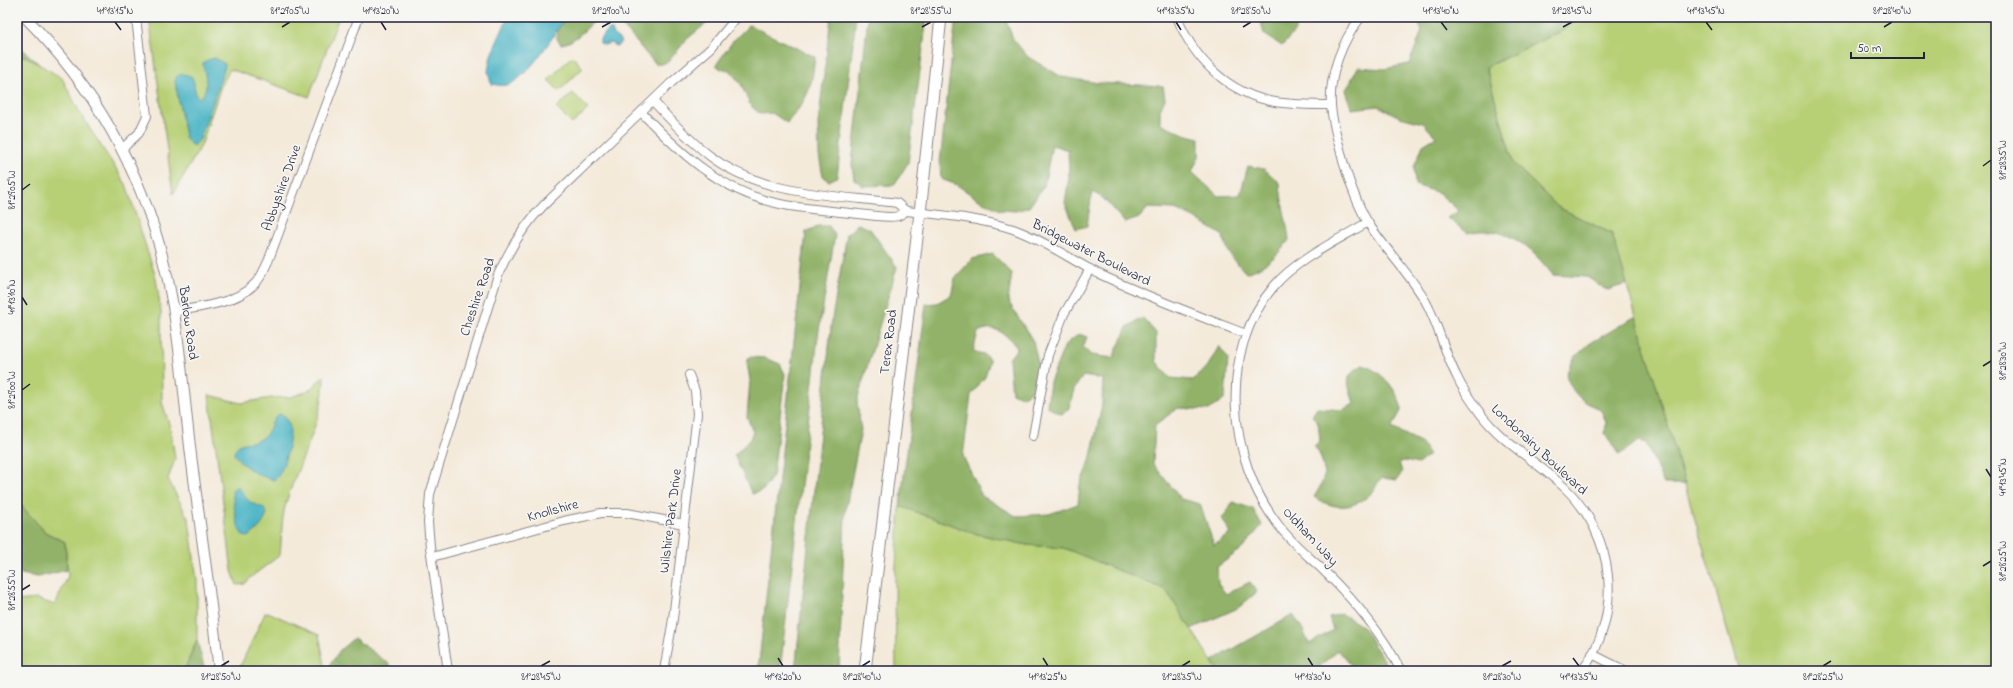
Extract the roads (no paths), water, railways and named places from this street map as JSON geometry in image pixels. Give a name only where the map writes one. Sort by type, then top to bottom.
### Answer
[{"type":"main road","name":"Terex Road","points":[[865,671],[920,213],[941,17]]},
{"type":"street","name":"Barlow Road","points":[[25,17],[60,55],[82,82],[122,149],[151,218],[167,279],[173,312],[219,671]]},
{"type":"street","points":[[122,149],[139,134],[146,116],[136,17]]},
{"type":"street","name":"Abbyshire Drive","points":[[173,312],[225,302],[246,290],[260,276],[269,259],[359,17]]},
{"type":"street","name":"Cheshire Road","points":[[448,671],[428,522],[431,488],[498,275],[508,252],[527,222],[544,204],[641,112],[712,48],[737,17]]},
{"type":"street","points":[[1177,17],[1190,44],[1201,58],[1213,71],[1240,90],[1274,102],[1331,105]]},
{"type":"street","name":"Londonairy Boulevard","points":[[1361,17],[1346,41],[1336,62],[1331,105],[1347,175],[1368,222],[1412,280],[1427,304],[1457,377],[1481,415],[1564,488],[1579,503],[1591,520],[1605,555],[1609,584],[1606,621],[1592,654],[1582,671]]},
{"type":"street","points":[[641,112],[671,144],[689,159],[729,185],[752,196],[779,204],[796,207],[897,217],[906,211],[897,203],[797,192],[774,186],[736,172],[711,157],[681,131],[653,101]]},
{"type":"street","points":[[729,185],[736,172]]},
{"type":"street","points":[[796,207],[797,192]]},
{"type":"street","name":"Bridgewater Boulevard","points":[[906,211],[975,220],[1013,229],[1042,240],[1090,269],[1170,305],[1246,334]]},
{"type":"street","name":"Oldham Way","points":[[1368,222],[1300,264],[1276,283],[1264,299],[1246,334],[1237,374],[1236,411],[1242,450],[1257,491],[1279,526],[1359,607],[1372,624],[1401,671]]},
{"type":"street","points":[[1033,436],[1048,354],[1064,314],[1090,269]]},
{"type":"street","name":"Wilshire Park Drive","points":[[664,671],[673,619],[697,414],[695,391],[689,375]]},
{"type":"street","name":"Knollshire","points":[[432,557],[564,521],[601,513],[627,513],[684,524]]},
{"type":"street","points":[[1592,654],[1626,671]]},
{"type":"water","points":[[508,17],[566,17],[542,53],[527,71],[512,83],[507,85],[491,84],[488,71],[491,55]]},
{"type":"water","points":[[609,29],[612,30],[614,35],[620,40],[621,43],[617,47],[611,43],[604,45],[600,43],[600,38]]},
{"type":"water","points":[[215,58],[225,64],[224,70],[200,139],[195,145],[191,145],[185,137],[175,81],[177,76],[182,74],[191,76],[194,81],[196,95],[200,98],[206,85],[203,63],[207,60]]},
{"type":"water","points":[[279,414],[284,416],[290,427],[290,432],[284,464],[278,476],[274,480],[268,479],[251,470],[234,454],[235,449],[241,444],[257,441],[264,437],[267,434],[273,420]]},
{"type":"water","points":[[237,486],[249,501],[264,508],[267,514],[264,521],[248,537],[243,536],[240,531],[234,508],[232,490]]}]
